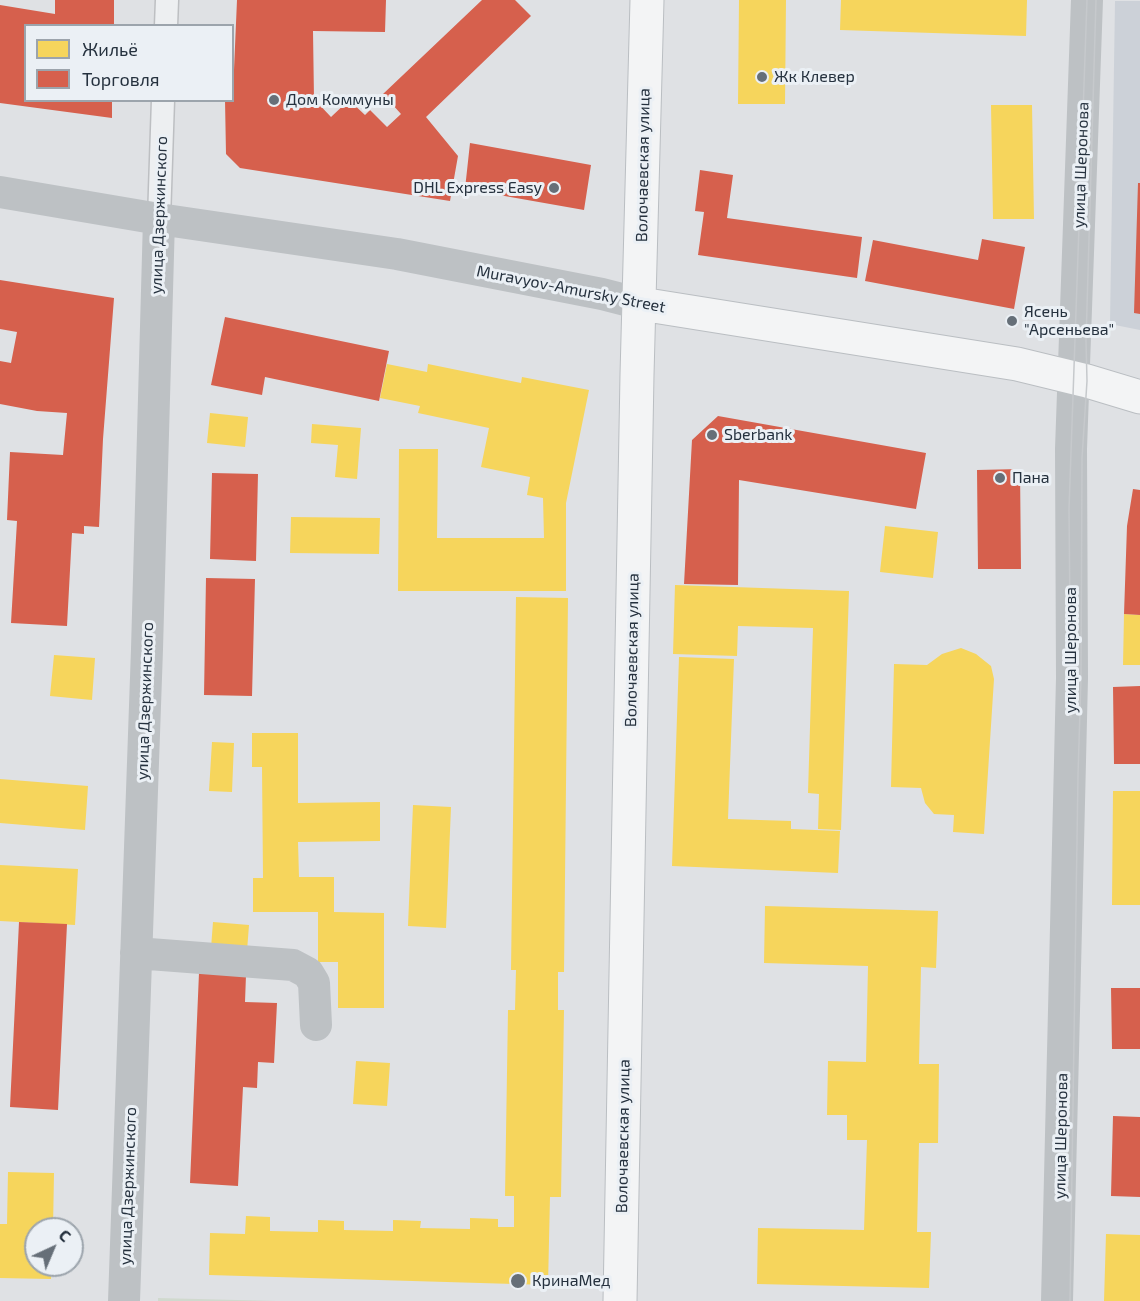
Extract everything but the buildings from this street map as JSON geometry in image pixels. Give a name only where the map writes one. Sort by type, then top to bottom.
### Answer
[{"type":"main road","name":"Волочаевская улица","points":[[620,1301],[647,0]]},
{"type":"main road","name":"улица Шеронова","points":[[1057,1301],[1072,678],[1071,467],[1087,0]]},
{"type":"main road","name":"Muravyov-Amursky Street","points":[[0,192],[159,219],[397,254],[602,294],[641,304],[1017,364],[1140,397]]},
{"type":"main road","name":"улица Дзержинского","points":[[124,1301],[159,219]]},
{"type":"main road","points":[[136,953],[293,965],[308,973],[314,982],[316,1025]]},
{"type":"street","points":[[166,24],[167,0]]},
{"type":"street","name":"улица Дзержинского","points":[[159,219],[163,102]]},
{"type":"shaded area","points":[[1115,1],[1140,1],[1140,330],[1110,324]]},
{"type":"shaded area","points":[[158,1298],[277,1301],[158,1301]]},
{"type":"tram line","points":[[1071,717],[1069,509],[1087,0]]},
{"type":"tram line","points":[[1070,1301],[1081,678],[1082,458],[1087,381],[1086,341],[1096,0]]},
{"type":"place","name":"Жк Клевер","points":[[762,77]]},
{"type":"place","name":"Дом Коммуны","points":[[274,100]]},
{"type":"place","name":"DHL Express Easy","points":[[554,188]]},
{"type":"place","name":"Ясень \"Арсеньева\"","points":[[1012,321]]},
{"type":"place","name":"Sberbank","points":[[712,435]]},
{"type":"place","name":"Пана","points":[[1000,478]]},
{"type":"place","name":"КринаМед","points":[[518,1281]]}]
